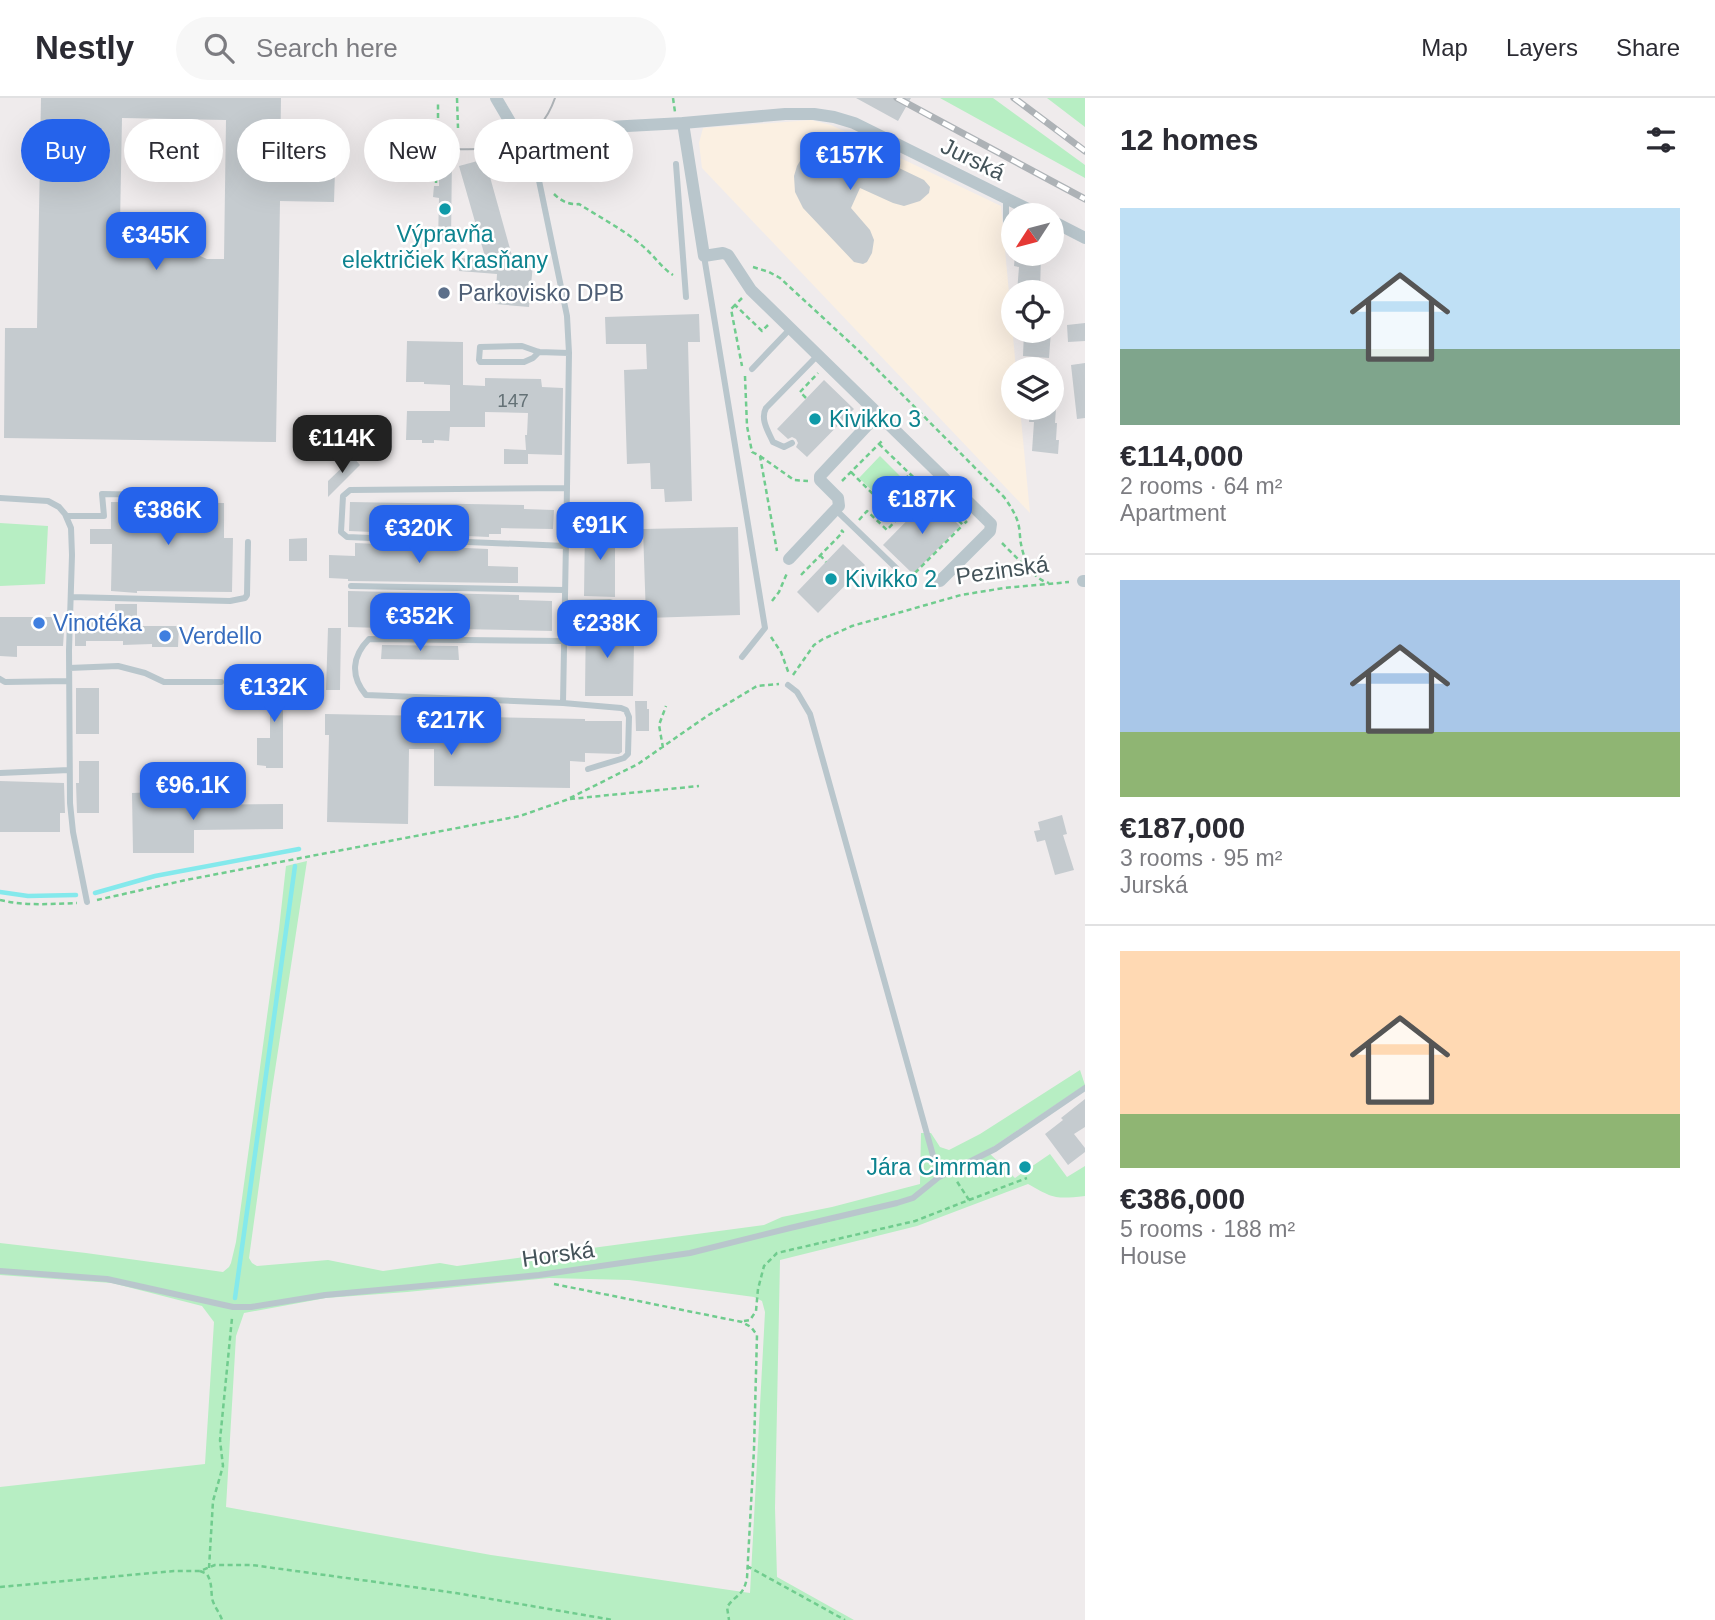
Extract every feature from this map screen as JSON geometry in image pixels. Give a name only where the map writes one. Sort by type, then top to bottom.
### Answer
[{"type":"street","points":[[496,98],[508,119]]},
{"type":"street","name":"Jurská","points":[[633,126],[785,114],[834,117],[854,123],[1016,203]]},
{"type":"street","points":[[683,123],[704,256],[726,254],[731,258],[751,290],[787,332],[875,418],[991,524],[989,531],[940,581]]},
{"type":"street","points":[[1064,227],[1085,237]]},
{"type":"street","points":[[790,563],[839,506],[838,498],[820,476],[875,418]]},
{"type":"lane","points":[[676,164],[686,297]]},
{"type":"lane","points":[[538,182],[567,316],[569,353],[563,703]]},
{"type":"lane","points":[[1006,198],[1006,203]]},
{"type":"lane","points":[[704,256],[765,628],[742,657]]},
{"type":"lane","points":[[752,369],[787,332]]},
{"type":"lane","points":[[539,352],[524,362],[479,360],[480,347],[522,346],[539,352],[569,353]]},
{"type":"lane","points":[[792,443],[784,447],[773,442],[763,413],[814,359]]},
{"type":"lane","points":[[566,546],[347,537],[341,532],[343,496],[350,490],[567,488]]},
{"type":"lane","points":[[67,516],[104,516],[102,494],[160,495]]},
{"type":"lane","points":[[0,498],[48,501],[59,507],[67,516],[72,539],[70,803],[87,902]]},
{"type":"lane","points":[[834,513],[853,526],[896,568]]},
{"type":"lane","points":[[566,515],[601,516]]},
{"type":"lane","points":[[71,597],[230,601],[245,598],[248,542]]},
{"type":"lane","points":[[351,586],[565,590]]},
{"type":"lane","points":[[565,603],[610,602],[618,605],[626,620],[626,637]]},
{"type":"lane","points":[[565,641],[369,639],[360,647],[355,660],[356,684],[366,695],[563,703],[626,710],[629,717],[628,754],[588,769]]},
{"type":"lane","points":[[69,668],[118,666],[145,673],[164,682],[221,682]]},
{"type":"lane","points":[[0,679],[5,682],[69,681]]},
{"type":"lane","points":[[789,682],[810,714],[939,1177]]},
{"type":"lane","points":[[0,773],[69,770]]},
{"type":"lane","name":"Horská","points":[[0,1271],[107,1279],[233,1307],[251,1307],[325,1295],[539,1275],[690,1253],[913,1198],[939,1177],[995,1149],[1085,1088]]},
{"type":"path","points":[[457,98],[458,119]]},
{"type":"path","points":[[438,102],[438,118]]},
{"type":"path","points":[[540,182],[560,200],[579,204],[624,233],[645,248],[667,271],[685,283]]},
{"type":"path","points":[[736,265],[758,267],[780,278],[858,350],[1004,497],[1015,513],[1021,545],[1032,573]]},
{"type":"path","points":[[744,295],[731,309],[746,381],[747,426],[752,452],[794,480],[822,481]]},
{"type":"path","points":[[735,305],[762,331],[770,323],[787,332]]},
{"type":"path","points":[[806,398],[800,392],[820,372],[814,359]]},
{"type":"path","points":[[832,491],[886,436],[875,418]]},
{"type":"path","points":[[879,444],[963,525]]},
{"type":"path","points":[[760,456],[775,545],[779,557],[790,563],[779,592],[763,616]]},
{"type":"path","points":[[851,472],[882,503],[910,474]]},
{"type":"path","points":[[853,526],[867,511],[887,530],[925,489]]},
{"type":"path","points":[[906,510],[912,516]]},
{"type":"path","points":[[801,575],[843,532],[833,522],[834,513]]},
{"type":"path","points":[[915,573],[970,518]]},
{"type":"path","points":[[1002,543],[1032,573],[1043,582],[1051,584]]},
{"type":"path","points":[[820,555],[826,562]]},
{"type":"path","name":"Pezinská","points":[[789,682],[814,645],[852,626],[961,595],[1084,581]]},
{"type":"path","points":[[0,900],[42,904],[87,902],[186,880],[520,816],[566,800],[638,764],[707,716],[757,686],[789,682],[781,652],[765,628]]},
{"type":"path","points":[[663,748],[659,725],[666,706]]},
{"type":"path","points":[[566,800],[699,786]]},
{"type":"path","points":[[950,1172],[969,1200]]},
{"type":"path","points":[[742,1322],[750,1320],[756,1311],[764,1266],[777,1253],[915,1220],[1027,1178]]},
{"type":"path","points":[[539,1275],[555,1284],[742,1322],[751,1327],[757,1335],[754,1449],[745,1587],[741,1595],[727,1606],[729,1620]]},
{"type":"path","points":[[209,1568],[214,1501],[223,1466],[220,1440],[233,1307]]},
{"type":"path","points":[[0,1587],[200,1571],[215,1564],[252,1565],[456,1593],[613,1620]]},
{"type":"path","points":[[747,1566],[845,1620]]},
{"type":"path","points":[[200,1571],[207,1574],[213,1589],[212,1600],[222,1620]]},
{"type":"shaded area","points":[[811,120],[831,125],[1001,206],[1001,266],[1007,266],[1008,280],[1001,280],[1001,343],[1014,343],[1015,357],[1001,357],[1001,420],[1021,420],[1030,513],[702,168],[699,143],[703,128]]},
{"type":"green space","points":[[940,98],[993,98],[1085,165],[1085,178]]},
{"type":"green space","points":[[1047,98],[1085,98],[1085,127]]},
{"type":"green space","points":[[880,456],[903,479],[882,500],[859,478]]},
{"type":"green space","points":[[0,523],[48,526],[45,584],[0,586]]},
{"type":"green space","points":[[307,861],[249,1258],[257,1266],[328,1260],[383,1271],[440,1263],[457,1266],[764,1225],[782,1217],[920,1184],[921,1133],[931,1133],[940,1147],[949,1150],[980,1134],[1080,1070],[1085,1085],[987,1151],[1015,1178],[1050,1154],[1067,1177],[1085,1166],[1085,1196],[1055,1197],[1028,1184],[917,1226],[780,1260],[775,1508],[777,1577],[854,1620],[0,1620],[0,1487],[205,1464],[214,1322],[202,1306],[112,1283],[0,1275],[0,1243],[223,1272],[229,1267],[236,1242],[286,866]],"holes":[[[549,1278],[629,1280],[754,1297],[762,1301],[765,1312],[750,1593],[491,1555],[226,1507],[236,1336],[244,1313],[326,1298]]]},
{"type":"building","points":[[41,98],[281,98],[281,119],[237,119],[237,182],[335,182],[334,202],[280,201],[276,442],[4,438],[5,328],[37,328],[40,182],[110,182],[110,119],[41,119]]},
{"type":"building","points":[[856,98],[911,98],[898,121]]},
{"type":"building","points":[[833,142],[851,145],[924,180],[930,187],[929,193],[920,201],[904,206],[860,188],[851,208],[870,230],[874,240],[872,253],[863,264],[854,262],[803,208],[795,192],[794,176],[803,156],[814,147]]},
{"type":"building","points":[[474,162],[474,182],[491,182],[514,263],[533,264],[529,307],[495,304],[497,274],[459,271],[460,258],[486,260],[460,166]]},
{"type":"building","name":"Výpravňa električiek Krasňany","points":[[439,182],[452,182],[451,242],[438,241],[439,198],[433,197],[434,186],[439,186]]},
{"type":"building","points":[[1014,266],[1041,266],[1040,280],[1018,280],[1019,267]]},
{"type":"building","points":[[699,314],[700,342],[688,342],[692,501],[665,502],[664,489],[651,489],[650,463],[627,464],[624,370],[647,369],[646,344],[606,344],[605,317]]},
{"type":"building","points":[[1085,323],[1085,341],[1068,342],[1067,325]]},
{"type":"building","points":[[407,341],[463,342],[463,385],[485,386],[485,378],[541,379],[542,387],[563,388],[562,455],[528,454],[528,464],[504,464],[504,449],[526,450],[528,413],[485,412],[485,427],[450,427],[449,441],[434,440],[434,443],[422,443],[422,440],[406,440],[407,411],[450,411],[450,385],[406,382]]},
{"type":"building","points":[[1024,343],[1050,343],[1049,357],[1023,356]]},
{"type":"building","points":[[1085,363],[1085,418],[1077,419],[1071,365]]},
{"type":"building","name":"Kivikko 3","points":[[824,380],[854,409],[807,457],[796,447],[796,439],[788,439],[777,429]]},
{"type":"building","points":[[1055,420],[1056,440],[1059,440],[1058,454],[1032,451],[1034,422],[1029,422]]},
{"type":"building","points":[[353,457],[360,465],[328,497],[328,481]]},
{"type":"building","points":[[930,497],[960,526],[913,574],[883,545]]},
{"type":"building","points":[[111,502],[224,503],[224,538],[233,538],[232,592],[111,591],[112,544],[90,544],[90,529],[111,529]]},
{"type":"building","points":[[350,502],[524,505],[524,509],[554,510],[553,529],[501,528],[501,534],[489,534],[489,537],[349,531]]},
{"type":"building","points":[[585,527],[615,528],[615,597],[584,596]]},
{"type":"building","points":[[738,527],[740,615],[646,618],[643,529]]},
{"type":"building","points":[[307,538],[307,561],[289,561],[289,539]]},
{"type":"building","points":[[355,543],[488,549],[488,566],[518,567],[518,583],[348,581],[329,578],[329,555],[355,556]]},
{"type":"building","name":"Kivikko 2","points":[[843,544],[865,565],[818,613],[797,592]]},
{"type":"building","points":[[348,591],[519,595],[519,600],[552,601],[552,631],[458,629],[458,634],[382,633],[382,628],[348,627]]},
{"type":"building","points":[[115,604],[137,604],[137,626],[179,626],[178,647],[123,645],[123,641],[86,641],[86,646],[75,646],[75,632],[81,632],[81,617],[115,618]]},
{"type":"building","points":[[586,608],[607,608],[606,642],[634,642],[633,696],[585,696]]},
{"type":"building","points":[[0,617],[57,617],[57,632],[64,632],[63,646],[17,646],[17,657],[0,656]]},
{"type":"building","points":[[328,628],[341,628],[340,690],[326,690]]},
{"type":"building","points":[[382,645],[458,646],[459,660],[381,659]]},
{"type":"building","points":[[270,665],[283,665],[283,768],[257,765],[257,738],[270,738]]},
{"type":"building","points":[[76,688],[99,688],[99,734],[76,734]]},
{"type":"building","points":[[635,701],[647,701],[649,731],[636,731]]},
{"type":"building","points":[[325,714],[622,721],[622,752],[585,753],[585,762],[570,761],[570,788],[434,786],[434,749],[409,749],[408,824],[327,822],[329,735],[325,735]]},
{"type":"building","points":[[79,761],[99,761],[99,813],[77,813],[76,783],[79,783]]},
{"type":"building","points":[[0,781],[64,783],[65,813],[60,813],[60,832],[0,832]]},
{"type":"building","points":[[158,792],[158,805],[283,804],[283,829],[194,830],[194,853],[133,853],[132,793]]},
{"type":"building","points":[[1062,815],[1067,834],[1063,835],[1074,870],[1055,875],[1045,840],[1037,842],[1034,831],[1040,830],[1038,822]]},
{"type":"building","points":[[1085,1099],[1085,1127],[1074,1134],[1085,1152],[1068,1165],[1045,1134]]},
{"type":"waterway","points":[[95,893],[155,876],[299,849]]},
{"type":"waterway","points":[[235,1298],[295,866]]},
{"type":"waterway","points":[[0,892],[28,896],[76,895]]},
{"type":"tram line","points":[[460,149],[486,149],[515,143],[538,127],[555,98]]},
{"type":"railway","points":[[897,98],[1085,199]]},
{"type":"railway","points":[[1014,98],[1085,151]]},
{"type":"place","name":"Výpravňa električiek Krasňany","points":[[445,209]]},
{"type":"place","name":"Parkovisko DPB","points":[[444,293]]},
{"type":"place","name":"Kivikko 3","points":[[815,419]]},
{"type":"place","name":"Kivikko 2","points":[[831,579]]},
{"type":"place","name":"Vinotéka","points":[[39,623]]},
{"type":"place","name":"Verdello","points":[[165,636]]},
{"type":"place","name":"Jára Cimrman","points":[[1025,1167]]}]
